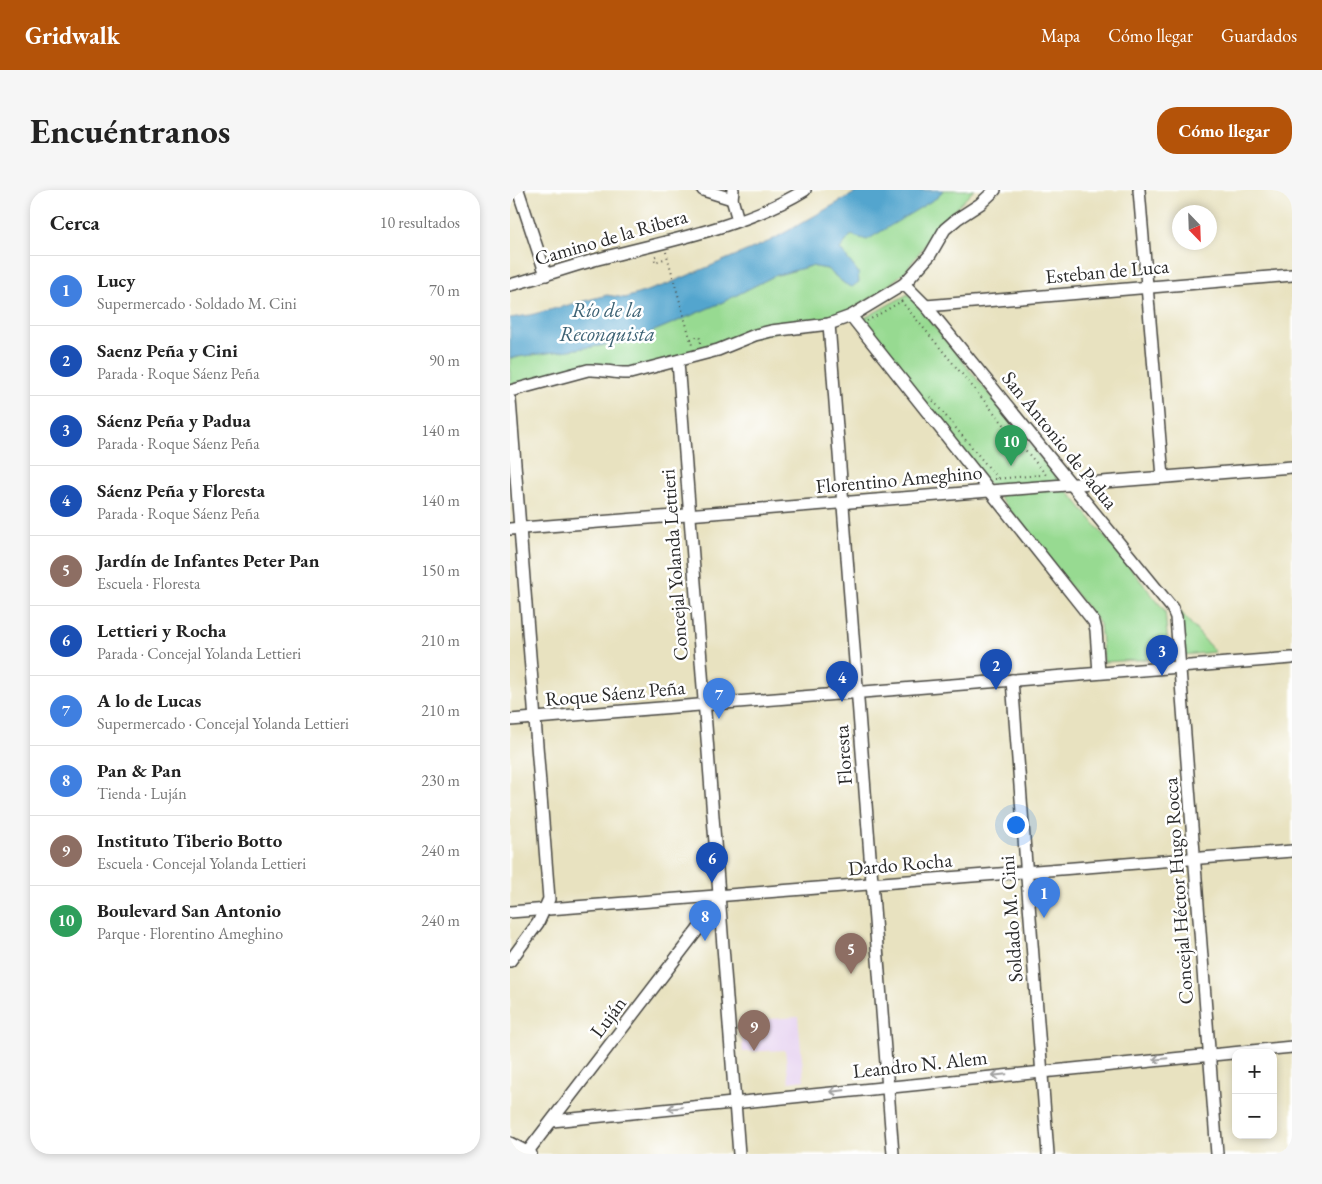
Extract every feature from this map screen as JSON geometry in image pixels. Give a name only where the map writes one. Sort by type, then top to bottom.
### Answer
[{"type":"street","points":[[518,190],[546,275]]},
{"type":"street","points":[[703,190],[733,195],[738,220]]},
{"type":"street","name":"Camino de la Ribera","points":[[510,285],[600,259],[662,244],[738,220],[772,208],[805,190]]},
{"type":"street","points":[[510,391],[588,370],[600,369],[619,374],[630,373],[678,362],[694,351],[727,347],[755,335],[771,331],[829,324],[854,313],[904,284],[930,254],[945,229],[956,219],[980,204],[995,190]]},
{"type":"street","points":[[1139,190],[1163,477]]},
{"type":"street","name":"Esteban de Luca","points":[[926,306],[1292,275]]},
{"type":"street","name":"San Antonio de Padua","points":[[904,284],[926,306],[1172,608],[1177,626]]},
{"type":"street","points":[[854,313],[989,491],[1094,622],[1100,673]]},
{"type":"street","name":"Floresta","points":[[829,324],[893,1154]]},
{"type":"street","name":"Concejal Yolanda Lettieri","points":[[678,362],[739,1154]]},
{"type":"street","points":[[510,400],[515,529],[534,718],[549,899],[538,923],[510,961]]},
{"type":"street","name":"Florentino Ameghino","points":[[515,529],[1292,467]]},
{"type":"street","name":"Concejal Héctor Hugo Rocca","points":[[1177,626],[1216,1154]]},
{"type":"street","name":"Roque Sáenz Peña","points":[[510,720],[1292,658]]},
{"type":"street","name":"Soldado M. Cini","points":[[1012,680],[1048,1154]]},
{"type":"street","name":"Dardo Rocha","points":[[510,912],[719,900],[872,885],[1292,851]]},
{"type":"street","name":"Luján","points":[[528,1153],[719,900]]},
{"type":"street","name":"Leandro N. Alem","points":[[552,1121],[1292,1047]]},
{"type":"street","points":[[510,1143],[528,1153]]},
{"type":"path","points":[[668,258],[655,262],[654,257],[666,252],[668,258],[691,339],[694,351]]},
{"type":"path","points":[[854,313],[866,321],[915,294]]},
{"type":"path","points":[[901,301],[1055,486]]},
{"type":"path","points":[[691,339],[699,336],[701,342],[694,351]]},
{"type":"path","points":[[929,396],[1007,489]]},
{"type":"path","points":[[981,480],[1064,474]]},
{"type":"shaded area","points":[[798,1017],[804,1080],[789,1082],[785,1050],[743,1052],[741,1021]]},
{"type":"green space","points":[[943,190],[974,190],[939,226],[905,272],[876,295],[841,315],[633,369],[585,365],[510,385],[510,358],[628,342],[723,302],[774,276],[811,266],[827,269],[845,284],[858,272],[840,249],[851,235],[867,239],[938,197]]},
{"type":"green space","points":[[908,294],[1165,611],[1169,658],[1104,662],[1100,624],[859,321]]},
{"type":"green space","points":[[1180,611],[1215,652],[1183,655]]},
{"type":"water","name":"Río de la Reconquista","points":[[860,190],[943,190],[938,197],[867,240],[851,235],[840,249],[858,272],[859,282],[852,287],[845,284],[827,269],[811,266],[774,276],[723,302],[628,342],[510,358],[510,318],[530,315],[607,295],[625,298],[665,285],[770,241]]},
{"type":"place","name":"Boulevard San Antonio","points":[[1011,466]]},
{"type":"place","name":"Sáenz Peña y Padua","points":[[1162,676]]},
{"type":"place","name":"Saenz Peña y Cini","points":[[996,690]]},
{"type":"place","name":"Sáenz Peña y Floresta","points":[[842,702]]},
{"type":"place","name":"A lo de Lucas","points":[[719,719]]},
{"type":"place","name":"Lettieri y Rocha","points":[[712,883]]},
{"type":"place","name":"Lucy","points":[[1044,918]]},
{"type":"place","name":"Pan & Pan","points":[[705,941]]},
{"type":"place","name":"Jardín de Infantes Peter Pan","points":[[851,974]]},
{"type":"place","name":"Instituto Tiberio Botto","points":[[754,1051]]}]
